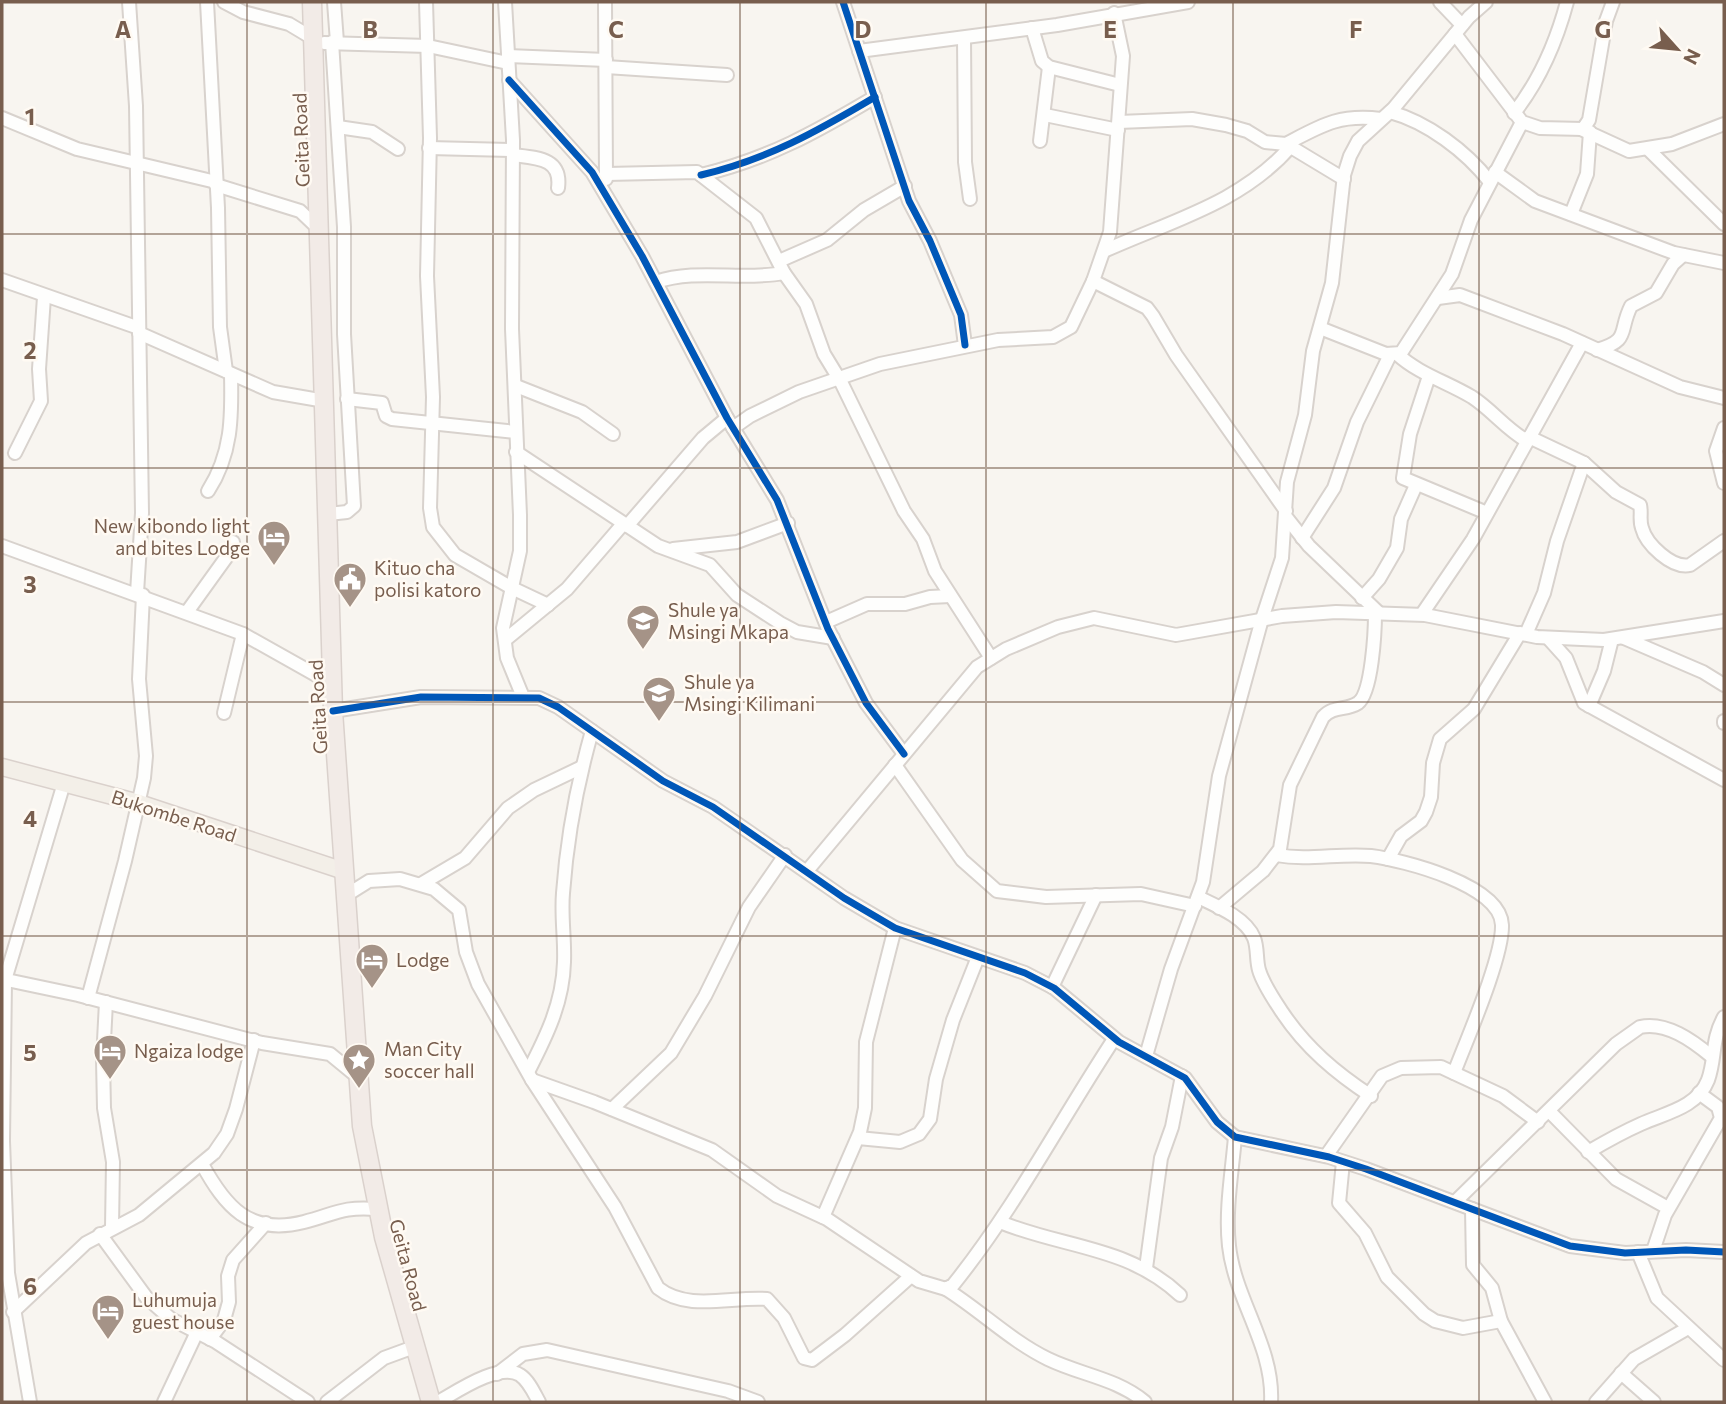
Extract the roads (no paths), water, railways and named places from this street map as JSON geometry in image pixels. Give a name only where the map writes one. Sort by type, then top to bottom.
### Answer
[{"type":"highway","name":"Geita Road","points":[[312,2],[324,42],[320,230],[333,711],[362,1126],[377,1209],[431,1402]]},
{"type":"main road","name":"Bukombe Road","points":[[2,767],[139,803],[344,872]]},
{"type":"street","points":[[88,998],[139,803],[146,756],[139,678],[142,533],[139,330],[136,162],[129,2]]},
{"type":"street","points":[[207,2],[220,327],[228,373],[231,430],[226,457],[208,492]]},
{"type":"street","points":[[224,2],[243,12],[289,24],[324,42],[428,46],[508,59],[606,63],[727,75]]},
{"type":"street","points":[[328,514],[347,512],[354,506],[347,399],[344,227],[338,127],[324,42],[334,2]]},
{"type":"street","points":[[426,2],[429,148],[426,276],[432,425],[430,508],[433,527],[455,555],[512,589],[548,605]]},
{"type":"street","points":[[505,2],[513,153],[512,329],[520,551],[503,628],[507,658],[523,697]]},
{"type":"street","points":[[605,2],[605,194]]},
{"type":"street","points":[[843,2],[909,201],[930,241],[961,315],[965,345]]},
{"type":"street","points":[[859,51],[1032,28],[1188,2]]},
{"type":"street","points":[[1440,2],[1518,117],[1540,128],[1585,131],[1623,149],[1648,149],[1698,136],[1724,124]]},
{"type":"street","points":[[1146,1056],[1171,969],[1197,902],[1207,864],[1219,776],[1262,618],[1282,558],[1287,482],[1305,415],[1313,351],[1334,274],[1344,179],[1357,141],[1386,116],[1459,29],[1486,2]]},
{"type":"street","points":[[1302,538],[1334,488],[1357,422],[1394,354],[1407,347],[1452,274],[1471,220],[1553,47],[1566,2]]},
{"type":"street","points":[[1571,214],[1587,174],[1585,131],[1606,21],[1613,2]]},
{"type":"street","points":[[505,640],[567,589],[703,438],[730,423],[838,377],[880,363],[965,345],[1052,337],[1076,320],[1110,233],[1123,56],[1114,13]]},
{"type":"street","points":[[1032,28],[1042,61],[1049,67],[1120,85]]},
{"type":"street","points":[[964,38],[965,162],[970,199]]},
{"type":"street","points":[[1040,141],[1049,67]]},
{"type":"street","points":[[509,80],[585,164],[605,194],[788,523],[826,622],[866,703],[904,754]]},
{"type":"street","points":[[701,175],[740,166],[802,141],[874,97]]},
{"type":"street","points":[[1045,116],[1118,126],[1205,120],[1247,131],[1265,142],[1289,145],[1344,179]]},
{"type":"street","points":[[1104,251],[1209,209],[1256,180],[1289,145],[1326,122],[1346,117],[1386,116],[1416,122],[1467,155],[1493,177],[1535,201],[1683,255],[1724,263]]},
{"type":"street","points":[[2,118],[77,149],[216,184],[300,211],[320,230]]},
{"type":"street","points":[[338,127],[372,132],[398,149]]},
{"type":"street","points":[[429,148],[513,153],[538,158],[556,167],[560,174],[558,188]]},
{"type":"street","points":[[1648,149],[1724,224]]},
{"type":"street","points":[[607,174],[697,172],[755,218],[781,267],[806,304],[816,337],[950,596],[991,658]]},
{"type":"street","points":[[656,282],[682,274],[725,277],[781,267],[827,240],[864,209],[905,186]]},
{"type":"street","points":[[1597,350],[1617,343],[1623,337],[1631,306],[1656,293],[1673,264],[1683,255]]},
{"type":"street","points":[[2,280],[139,330],[273,392],[325,401]]},
{"type":"street","points":[[1093,281],[1146,308],[1153,316],[1175,355],[1228,425],[1302,538],[1377,613]]},
{"type":"street","points":[[1438,298],[1460,295],[1582,343],[1680,387],[1724,398]]},
{"type":"street","points":[[15,453],[41,401],[39,369],[44,296]]},
{"type":"street","points":[[1320,328],[1394,354],[1429,376],[1475,399],[1503,425],[1584,463],[1616,492],[1640,505],[1641,525],[1647,540],[1677,564],[1690,565],[1724,541]]},
{"type":"street","points":[[1422,614],[1454,571],[1582,343]]},
{"type":"street","points":[[1429,376],[1418,405],[1402,473],[1408,482],[1487,513]]},
{"type":"street","points":[[516,386],[582,412],[613,434]]},
{"type":"street","points":[[347,399],[382,403],[386,416],[392,419],[516,432]]},
{"type":"street","points":[[1724,428],[1716,451],[1724,483]]},
{"type":"street","points":[[516,452],[667,550],[710,565],[746,603],[797,632],[833,638]]},
{"type":"street","points":[[1388,859],[1401,836],[1420,821],[1426,812],[1431,797],[1433,763],[1440,739],[1474,709],[1523,634],[1547,585],[1557,541],[1584,463]]},
{"type":"street","points":[[1362,598],[1379,579],[1397,548],[1401,519],[1416,485]]},
{"type":"street","points":[[667,550],[737,542],[788,523]]},
{"type":"street","points":[[187,612],[228,555],[233,542]]},
{"type":"street","points":[[2,546],[140,594],[243,634],[332,684]]},
{"type":"street","points":[[826,622],[867,604],[905,604],[930,597],[950,596]]},
{"type":"street","points":[[807,871],[977,667],[1058,627],[1094,618],[1176,635],[1262,618],[1336,612],[1422,614],[1548,638],[1618,638],[1724,621]]},
{"type":"street","points":[[1220,908],[1263,871],[1276,855],[1283,841],[1290,785],[1323,717],[1328,712],[1356,705],[1362,700],[1369,674],[1377,613]]},
{"type":"street","points":[[224,713],[243,634]]},
{"type":"street","points":[[1548,638],[1566,658],[1578,696],[1589,706],[1724,780]]},
{"type":"street","points":[[1618,638],[1703,672],[1724,685]]},
{"type":"street","points":[[1589,706],[1618,638]]},
{"type":"street","points":[[333,711],[421,697],[538,698],[558,707],[663,780],[713,807],[844,898],[895,928],[1052,987],[1114,1039],[1194,1085],[1217,1122],[1236,1137],[1343,1161],[1570,1246],[1638,1252],[1724,1252]]},
{"type":"street","points":[[530,1076],[561,995],[565,961],[561,925],[563,892],[582,767],[592,731]]},
{"type":"street","points":[[895,765],[953,849],[990,887],[1010,895],[1141,894],[1220,908],[1249,930],[1254,939],[1258,969],[1281,1011],[1302,1039],[1325,1063],[1371,1096]]},
{"type":"street","points":[[421,884],[465,858],[508,808],[534,790],[582,767]]},
{"type":"street","points":[[30,1402],[8,1273],[3,1133],[3,980],[64,783]]},
{"type":"street","points":[[612,1109],[671,1053],[705,996],[749,907],[785,855]]},
{"type":"street","points":[[1276,855],[1309,859],[1345,855],[1388,859],[1465,885],[1481,893],[1499,912],[1502,924],[1494,960],[1454,1073]]},
{"type":"street","points":[[345,896],[369,881],[400,878],[421,884],[450,900],[459,910],[466,952],[478,984],[530,1076],[595,1173],[658,1288],[666,1295],[695,1301],[767,1299],[784,1318],[804,1358],[812,1360],[845,1335],[911,1276]]},
{"type":"street","points":[[1052,987],[1096,894]]},
{"type":"street","points":[[823,1217],[858,1138],[865,1108],[866,1042],[871,1013],[895,928]]},
{"type":"street","points":[[858,1138],[900,1142],[919,1134],[930,1119],[936,1079],[953,1020],[978,957]]},
{"type":"street","points":[[3,980],[106,1002],[254,1040],[330,1054],[358,1077]]},
{"type":"street","points":[[106,1002],[104,1108],[113,1162],[112,1227]]},
{"type":"street","points":[[1588,1152],[1639,1125],[1677,1110],[1699,1093],[1708,1079],[1712,1044],[1724,1017]]},
{"type":"street","points":[[1455,1202],[1550,1112],[1616,1044],[1640,1027],[1670,1030],[1695,1042],[1712,1056]]},
{"type":"street","points":[[946,1289],[967,1268],[1000,1222],[1051,1142],[1068,1108],[1114,1039]]},
{"type":"street","points":[[13,1312],[86,1243],[139,1214],[202,1164],[227,1134],[254,1040]]},
{"type":"street","points":[[1326,1156],[1371,1096],[1382,1076],[1401,1068],[1441,1067],[1503,1096],[1538,1122]]},
{"type":"street","points":[[530,1076],[712,1150],[777,1196],[823,1217],[911,1276],[946,1289],[1047,1359],[1074,1371],[1128,1388],[1145,1402]]},
{"type":"street","points":[[1146,1268],[1161,1158],[1172,1127],[1182,1076]]},
{"type":"street","points":[[1653,1251],[1668,1208],[1721,1118],[1718,1107],[1699,1093]]},
{"type":"street","points":[[1550,1112],[1616,1179],[1668,1208]]},
{"type":"street","points":[[1236,1137],[1229,1246],[1239,1289],[1268,1367],[1271,1402]]},
{"type":"street","points":[[1343,1161],[1339,1203],[1360,1225],[1377,1262],[1408,1300],[1435,1321],[1447,1325],[1464,1328],[1501,1321]]},
{"type":"street","points":[[202,1164],[224,1202],[236,1213],[266,1223],[279,1225],[304,1222],[351,1207],[377,1209]]},
{"type":"street","points":[[1472,1209],[1473,1265],[1492,1288],[1501,1321],[1545,1402]]},
{"type":"street","points":[[1000,1222],[1127,1259],[1146,1268],[1180,1294]]},
{"type":"street","points":[[210,1339],[224,1320],[229,1302],[228,1276],[233,1260],[266,1223]]},
{"type":"street","points":[[100,1234],[146,1297],[171,1318],[210,1339],[308,1402]]},
{"type":"street","points":[[1638,1252],[1657,1298],[1724,1360]]},
{"type":"street","points":[[1596,1402],[1621,1373],[1647,1350],[1688,1328]]},
{"type":"street","points":[[164,1402],[197,1332]]},
{"type":"street","points":[[327,1402],[384,1359],[414,1347]]},
{"type":"street","points":[[497,1374],[523,1354],[547,1350],[728,1391],[758,1402]]},
{"type":"street","points":[[438,1402],[506,1371],[518,1374],[528,1383],[539,1402]]},
{"type":"street","points":[[1621,1373],[1654,1402]]},
{"type":"place","name":"New kibondo light and bites Lodge","points":[[274,567]]},
{"type":"place","name":"Kituo cha polisi katoro","points":[[350,609]]},
{"type":"place","name":"Shule ya Msingi Mkapa","points":[[643,651]]},
{"type":"place","name":"Shule ya Msingi Kilimani","points":[[659,723]]},
{"type":"place","name":"Lodge","points":[[372,990]]},
{"type":"place","name":"Ngaiza lodge","points":[[110,1081]]},
{"type":"place","name":"Man City soccer hall","points":[[359,1090]]},
{"type":"place","name":"Luhumuja guest house","points":[[108,1341]]}]
